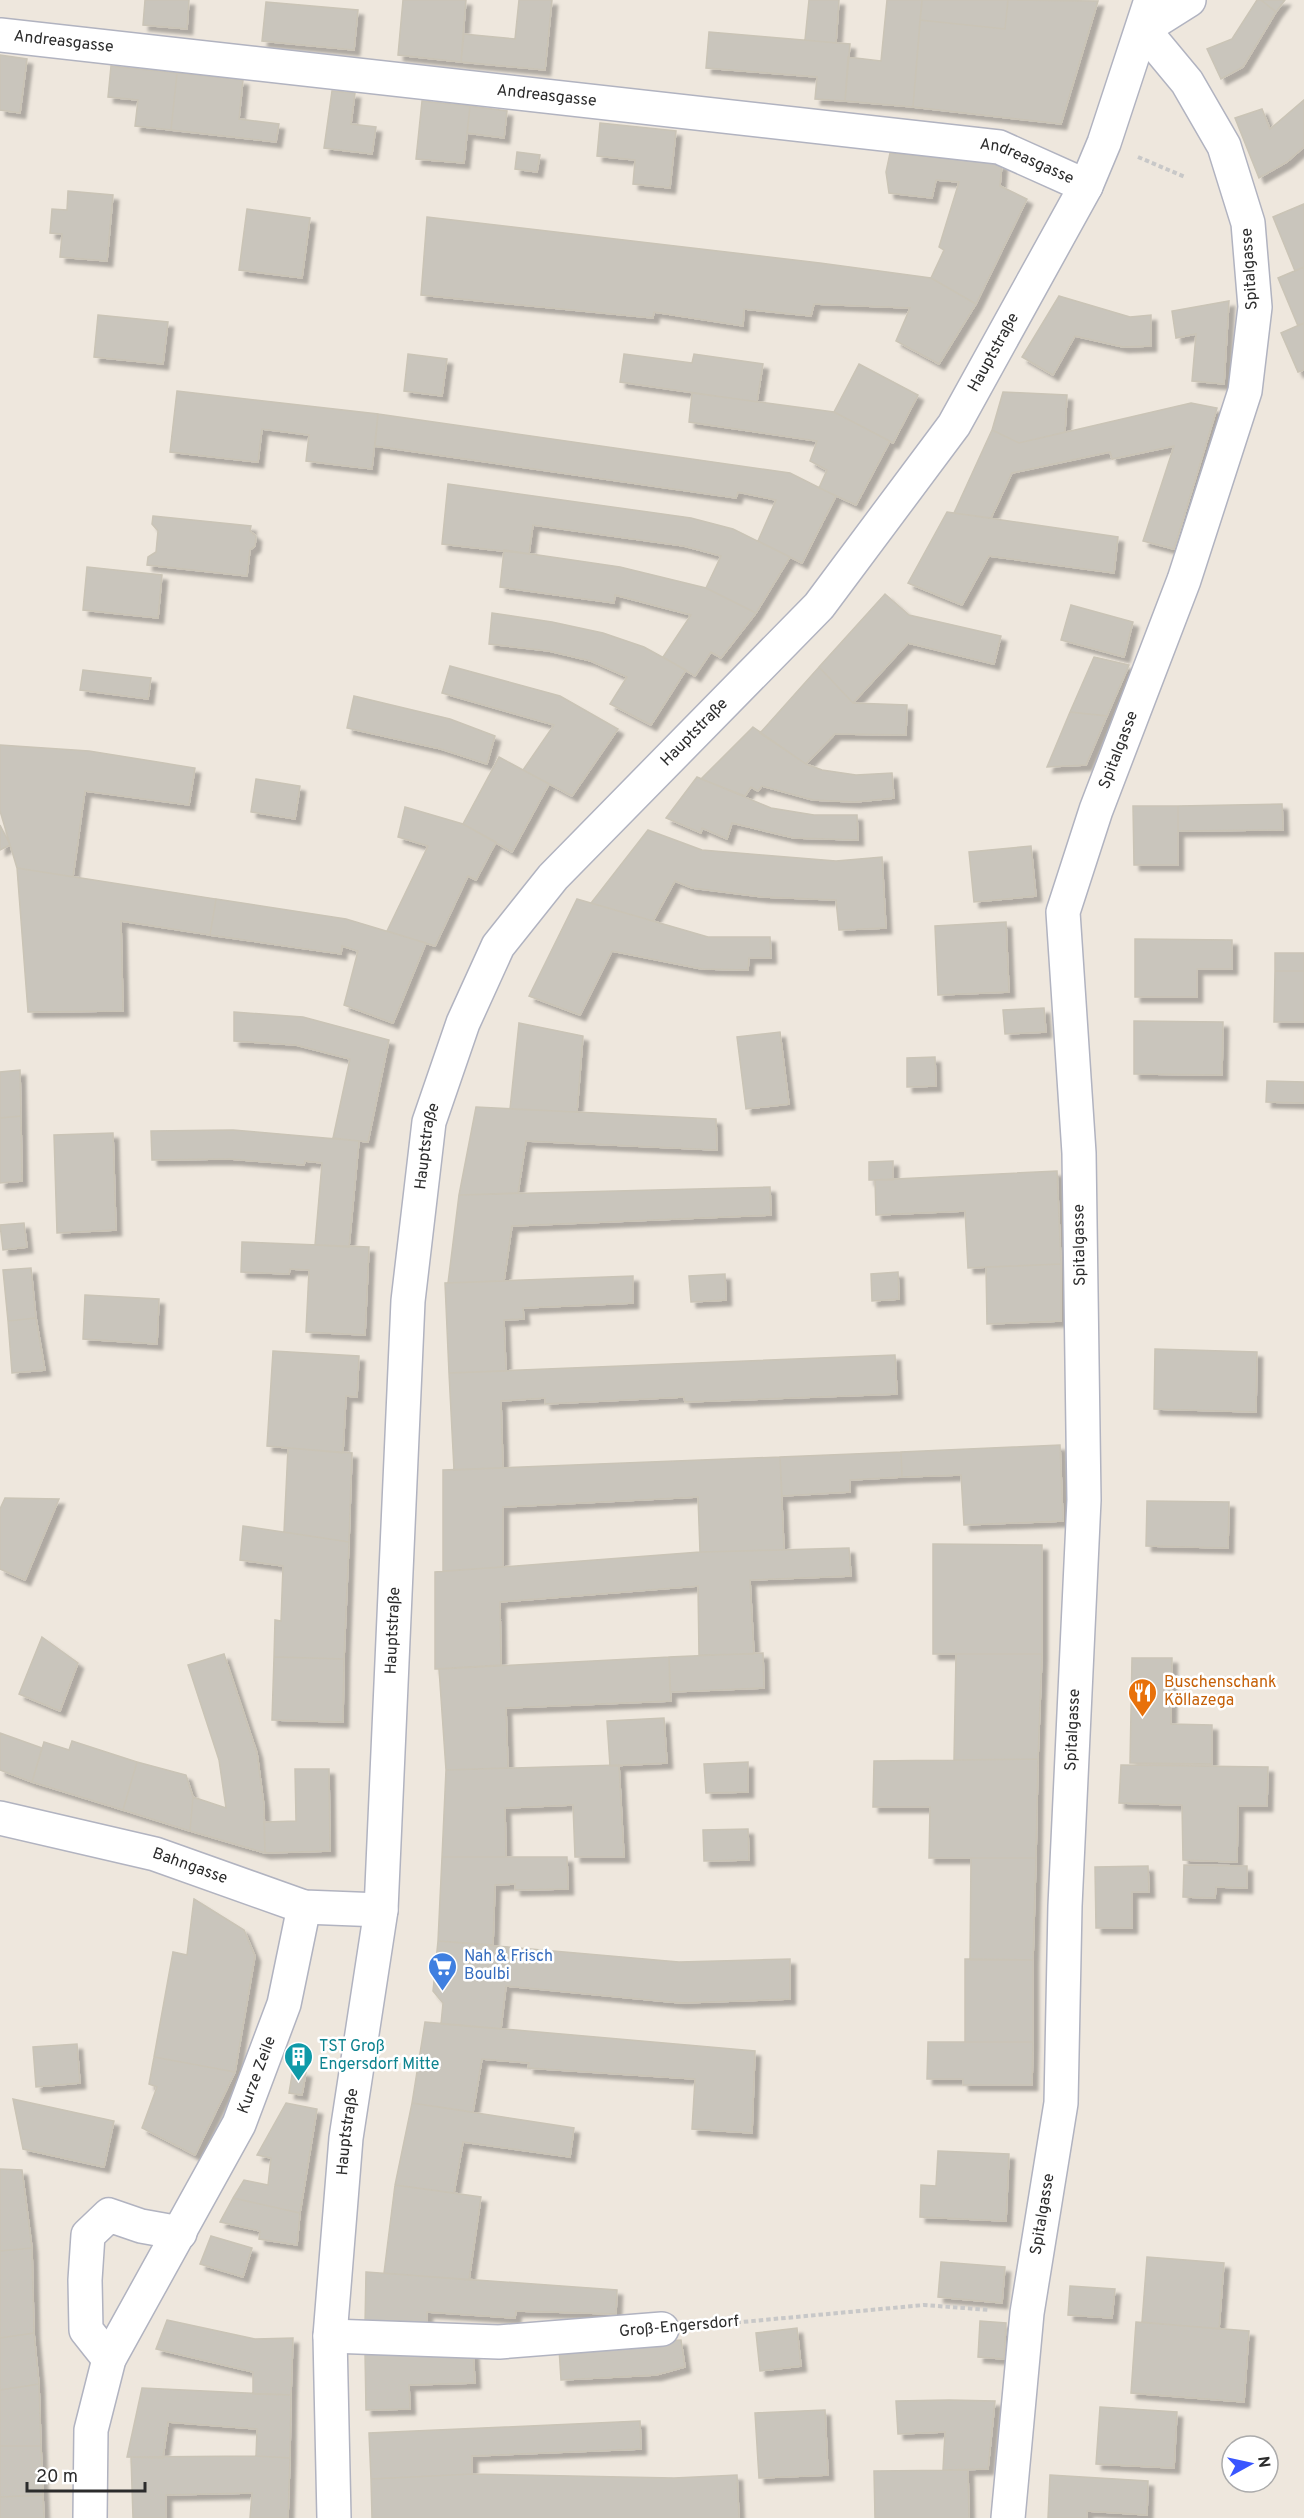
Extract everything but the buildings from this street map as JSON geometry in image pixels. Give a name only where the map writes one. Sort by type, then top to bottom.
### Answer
[{"type":"street","points":[[1147,15],[1189,0]]},
{"type":"street","name":"Hauptstraße","points":[[334,2518],[330,2336],[346,2138],[381,1910],[408,1301],[429,1122],[463,1023],[498,946],[553,877],[819,606],[954,425],[1086,186],[1104,143],[1147,15]]},
{"type":"street","name":"Spitalgasse","points":[[1008,2518],[1027,2313],[1061,2103],[1065,1906],[1084,1500],[1079,1154],[1063,912],[1096,810],[1184,580],[1245,391],[1255,307],[1248,223],[1224,146],[1147,15]]},
{"type":"street","name":"Andreasgasse","points":[[0,35],[999,147],[1086,186]]},
{"type":"street","name":"Bahngasse","points":[[0,1818],[155,1854],[304,1907],[381,1910]]},
{"type":"street","name":"Kurze Zeile","points":[[90,2518],[91,2430],[109,2359],[180,2233],[243,2113],[284,2004],[304,1907]]},
{"type":"street","points":[[109,2359],[86,2330],[85,2280],[88,2235],[109,2215],[141,2226],[180,2233]]},
{"type":"street","name":"Groß-Engersdorf","points":[[330,2336],[500,2342],[662,2329]]},
{"type":"path","points":[[1104,143],[1185,177]]},
{"type":"path","name":"Groß-Engersdorf","points":[[662,2329],[924,2305],[1027,2313]]},
{"type":"place","name":"Buschenschank Köllazega","points":[[1143,1718]]},
{"type":"place","name":"Nah & Frisch Boulbi","points":[[443,1992]]},
{"type":"place","name":"TST Groß Engersdorf Mitte","points":[[298,2082]]}]
